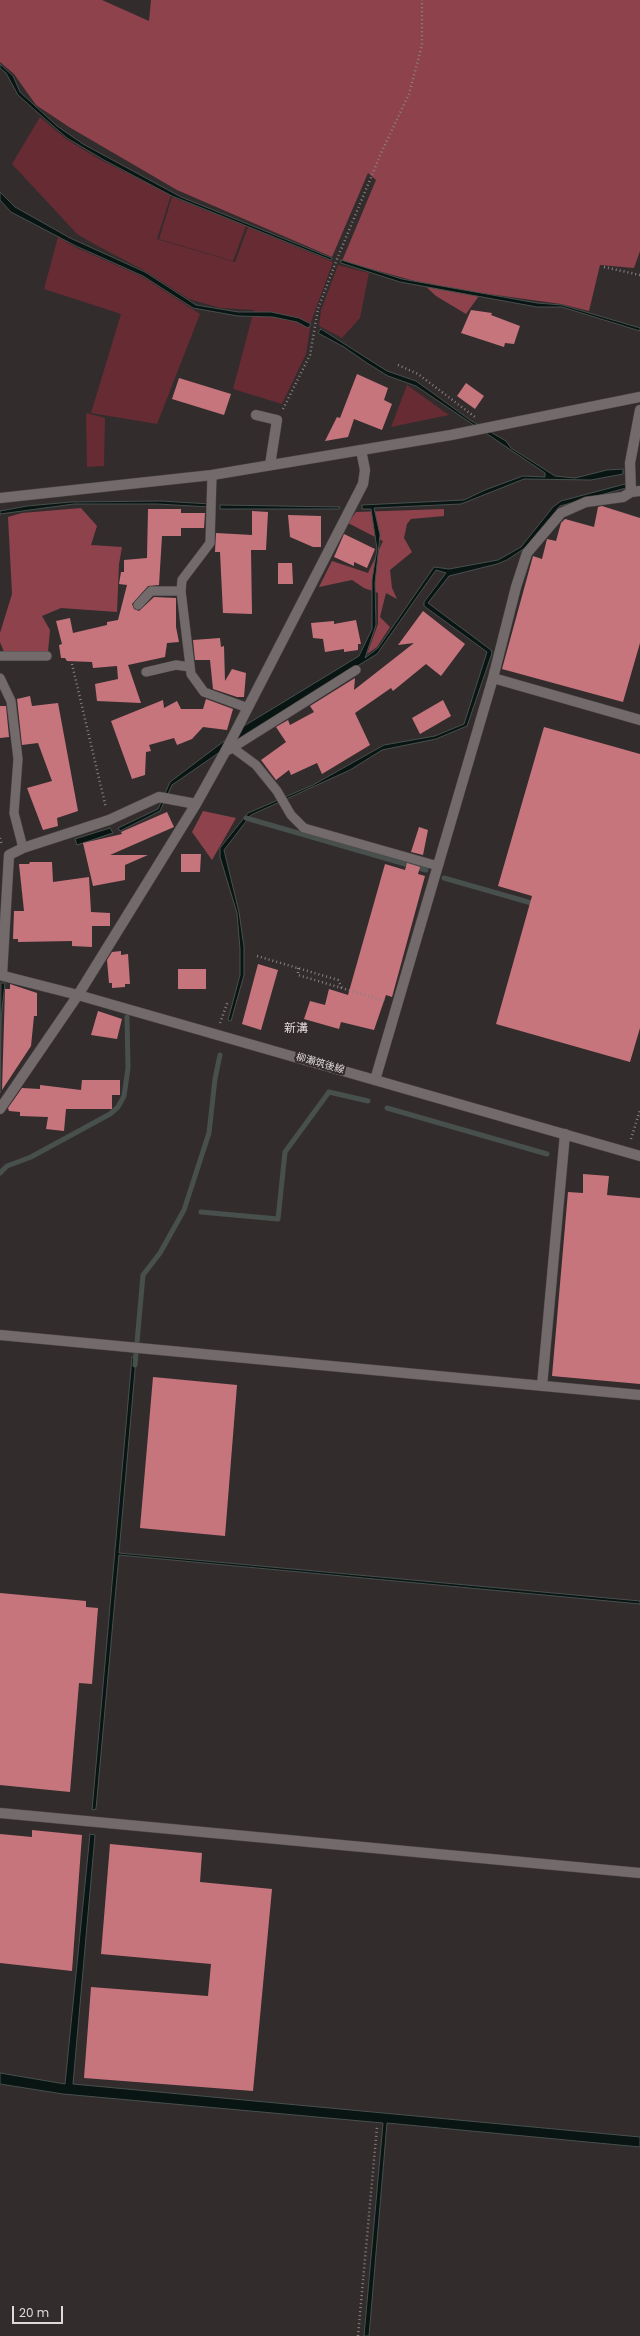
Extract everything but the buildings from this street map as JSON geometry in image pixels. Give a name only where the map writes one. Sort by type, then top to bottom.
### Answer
[{"type":"street","points":[[0,498],[212,475],[489,427],[640,397]]},
{"type":"street","points":[[375,1080],[493,678],[516,588],[527,553],[561,513],[586,502],[623,497],[636,492],[630,463],[640,410]]},
{"type":"street","points":[[256,415],[277,420],[270,465]]},
{"type":"street","points":[[0,1109],[78,995],[229,750],[248,708],[362,484],[365,470],[361,450]]},
{"type":"street","points":[[493,678],[640,720]]},
{"type":"street","points":[[1,975],[9,855],[23,848],[109,820],[159,797],[196,804]]},
{"type":"street","name":"柳瀬筑後線","points":[[1,975],[78,995],[640,1156]]},
{"type":"street","points":[[542,1386],[565,1134]]},
{"type":"street","points":[[0,1335],[640,1395]]},
{"type":"street","points":[[0,1813],[640,1873]]},
{"type":"lane","points":[[212,475],[210,543],[182,580],[181,591],[191,674],[204,692],[248,708]]},
{"type":"lane","points":[[138,605],[151,591],[181,591]]},
{"type":"lane","points":[[0,656],[47,656]]},
{"type":"lane","points":[[146,672],[176,665],[190,667]]},
{"type":"lane","points":[[356,670],[229,750],[256,765],[277,791],[291,815],[304,828],[438,866]]},
{"type":"lane","points":[[0,678],[11,701],[18,759],[14,813],[23,848]]},
{"type":"path","points":[[277,420],[310,355],[318,309],[382,151],[409,94],[422,45],[422,0]]},
{"type":"path","points":[[604,267],[640,275]]},
{"type":"path","points":[[398,364],[418,374],[489,427]]},
{"type":"path","points":[[72,664],[109,820]]},
{"type":"path","points":[[257,956],[338,980],[342,988]]},
{"type":"path","points":[[298,968],[298,975],[397,1004]]},
{"type":"path","points":[[220,1023],[228,1000]]},
{"type":"path","points":[[631,1139],[640,1110]]},
{"type":"path","points":[[358,2336],[378,2126]]},
{"type":"shaded area","points":[[0,0],[102,0],[149,21],[151,0],[640,0],[640,251],[634,268],[600,265],[589,311],[561,304],[481,293],[466,314],[436,296],[422,283],[342,261],[376,180],[368,173],[332,257],[177,190],[69,127],[36,105],[14,74],[0,62]]},
{"type":"shaded area","points":[[0,64],[13,76],[20,92],[57,126],[83,144],[181,197],[332,258],[331,260],[172,196],[104,160],[67,138],[18,95],[6,73],[0,68]]},
{"type":"shaded area","points":[[40,117],[66,139],[101,160],[171,195],[157,239],[235,262],[248,227],[333,262],[311,322],[306,354],[282,404],[233,389],[254,310],[220,308],[189,299],[145,271],[77,234],[12,164]]},
{"type":"shaded area","points":[[0,192],[15,207],[70,238],[145,272],[196,305],[238,312],[271,312],[299,318],[311,324],[308,328],[297,322],[273,317],[238,316],[193,308],[143,276],[76,246],[11,212],[0,200]]},
{"type":"shaded area","points":[[172,197],[246,226],[233,261],[159,239]]},
{"type":"shaded area","points":[[58,237],[75,247],[143,277],[200,314],[157,424],[91,413],[121,314],[44,289]]},
{"type":"shaded area","points":[[341,260],[402,279],[537,303],[562,305],[640,328],[640,331],[562,307],[537,307],[400,282],[341,263]]},
{"type":"shaded area","points":[[338,265],[369,273],[360,318],[342,338],[319,326],[321,310]]},
{"type":"shaded area","points":[[321,329],[387,371],[416,381],[470,420],[506,441],[511,448],[555,476],[575,478],[607,470],[623,469],[623,474],[591,480],[524,479],[461,504],[374,508],[380,535],[375,583],[376,625],[365,658],[378,648],[434,567],[449,569],[498,560],[521,547],[553,507],[561,501],[625,484],[626,488],[560,506],[525,548],[507,560],[497,564],[449,576],[428,603],[491,650],[492,653],[467,726],[436,739],[382,750],[350,770],[251,815],[224,850],[239,912],[244,947],[244,975],[231,1021],[228,1020],[240,975],[240,949],[237,913],[220,857],[220,848],[248,813],[313,785],[384,745],[435,736],[464,724],[487,652],[424,606],[424,602],[446,573],[436,570],[377,654],[246,734],[172,785],[160,811],[120,831],[118,828],[158,809],[170,782],[244,726],[359,656],[372,629],[372,580],[377,549],[371,509],[362,509],[362,505],[464,500],[485,490],[523,476],[545,477],[545,473],[416,386],[388,376],[344,347],[318,333]]},
{"type":"shaded area","points":[[407,385],[449,415],[391,427]]},
{"type":"shaded area","points":[[86,413],[105,418],[104,466],[87,467]]},
{"type":"shaded area","points":[[161,501],[210,504],[210,507],[157,504],[74,504],[0,514],[0,511],[27,506],[71,502]]},
{"type":"shaded area","points":[[220,505],[340,507],[339,509],[220,509]]},
{"type":"shaded area","points":[[81,508],[97,526],[91,545],[122,547],[119,564],[117,612],[61,608],[42,616],[50,630],[48,652],[4,652],[0,642],[0,633],[12,594],[8,517],[22,513]]},
{"type":"shaded area","points":[[444,509],[444,516],[411,519],[407,524],[404,538],[412,552],[390,570],[392,588],[397,599],[386,593],[380,617],[390,627],[377,647],[367,654],[378,624],[378,593],[364,588],[352,580],[319,587],[332,561],[368,573],[383,541],[348,523],[356,512]]},
{"type":"shaded area","points":[[203,811],[236,818],[212,860],[192,832]]},
{"type":"shaded area","points":[[110,828],[113,833],[77,845],[75,839]]},
{"type":"shaded area","points":[[1,983],[5,983],[1,1018],[0,1093]]},
{"type":"shaded area","points":[[132,1357],[136,1359],[119,1553],[640,1601],[640,1604],[119,1555],[96,1809],[92,1810]]},
{"type":"shaded area","points":[[90,1834],[95,1835],[73,2084],[640,2137],[640,2147],[387,2123],[369,2336],[364,2336],[383,2123],[63,2094],[0,2084],[0,2073],[65,2084]]},
{"type":"waterway","points":[[246,818],[426,870]]},
{"type":"waterway","points":[[444,878],[535,904]]},
{"type":"waterway","points":[[0,1173],[7,1166],[31,1157],[110,1114],[118,1107],[124,1096],[128,1068],[127,1017]]},
{"type":"waterway","points":[[135,1365],[143,1275],[160,1253],[184,1210],[209,1133],[215,1079],[220,1055]]},
{"type":"waterway","points":[[201,1212],[278,1219],[285,1152],[329,1092],[368,1101]]},
{"type":"waterway","points":[[387,1108],[547,1154]]},
{"type":"district","name":"新溝","points":[[296,1029]]}]
